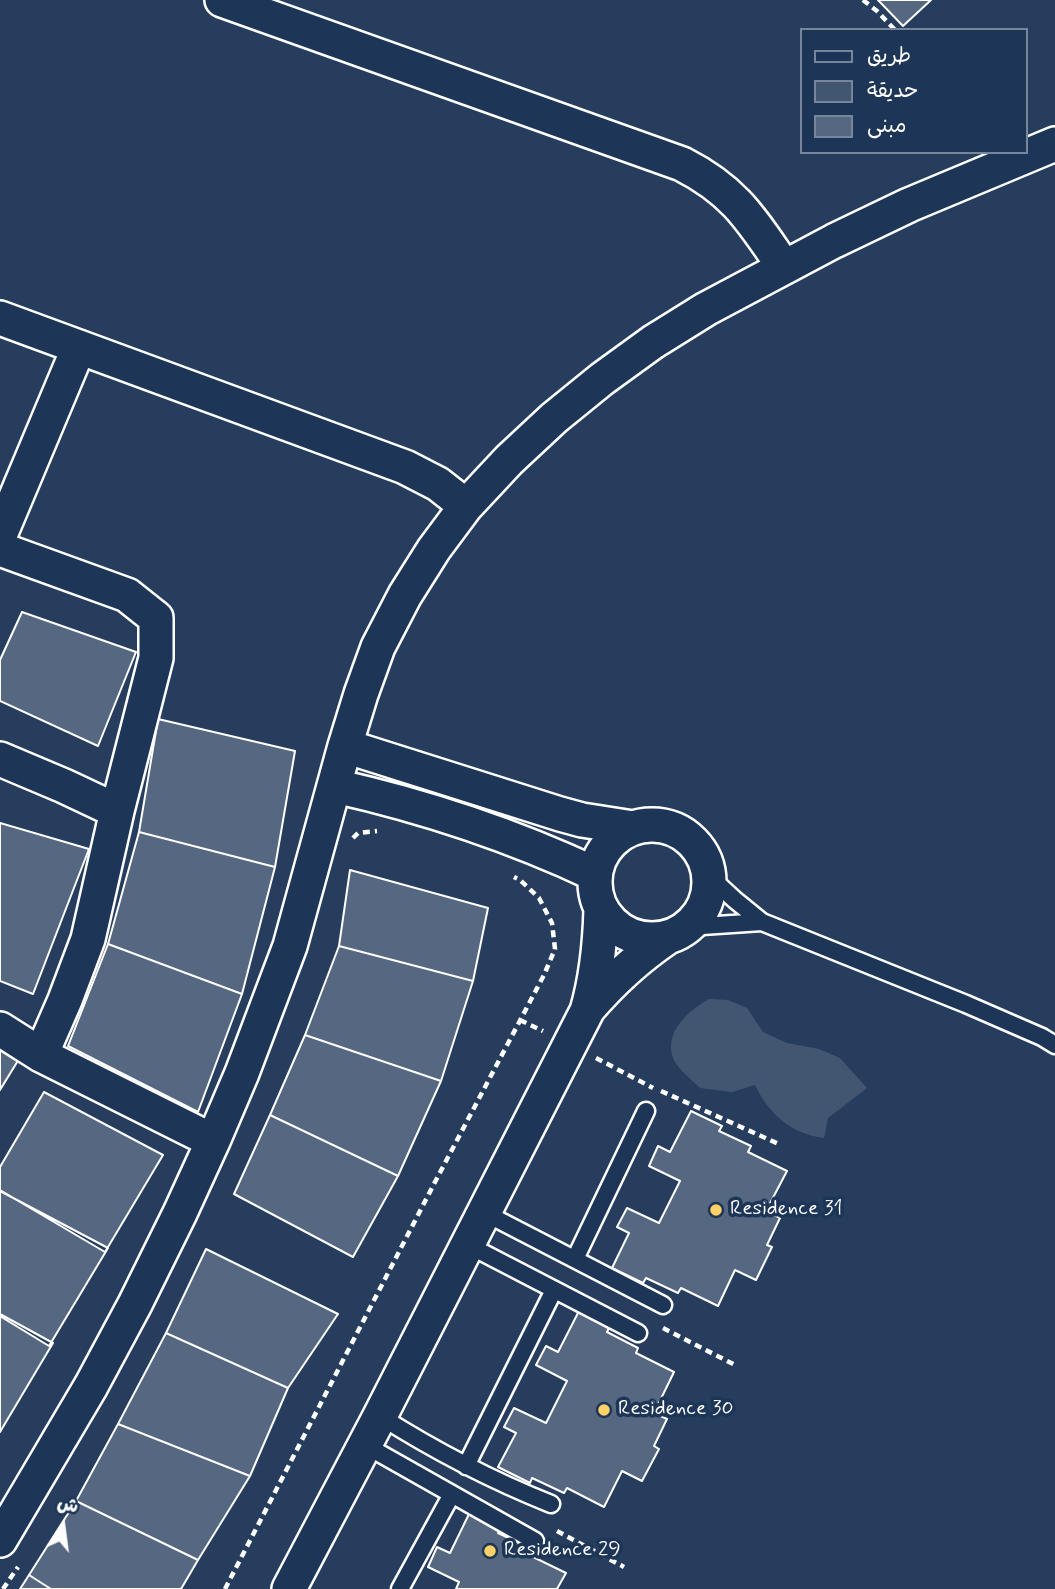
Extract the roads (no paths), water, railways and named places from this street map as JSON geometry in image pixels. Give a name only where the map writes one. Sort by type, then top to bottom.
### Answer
[{"type":"street","points":[[222,0],[682,164],[729,194],[755,223],[784,267]]},
{"type":"street","points":[[2,1531],[91,1385],[180,1213],[242,1073],[290,946],[345,746],[378,647],[405,595],[466,506],[509,460],[554,418],[653,342],[706,309],[909,205],[1055,144]]},
{"type":"street","points":[[0,318],[405,467],[438,484],[466,506]]},
{"type":"street","points":[[0,535],[79,347]]},
{"type":"street","points":[[0,549],[127,595],[156,618],[156,658],[88,939],[41,1055]]},
{"type":"street","points":[[345,746],[582,820],[633,828]]},
{"type":"street","points":[[0,759],[117,811]]},
{"type":"street","points":[[449,817],[461,781]]},
{"type":"street","points":[[335,786],[394,799],[449,817],[522,843],[595,874]]},
{"type":"street","points":[[587,1011],[632,963],[677,932],[695,919],[706,900],[710,877],[699,850],[689,838],[662,825],[647,825],[619,834],[599,857],[594,884],[601,909],[622,931],[637,937],[652,939],[677,932]]},
{"type":"street","points":[[289,1589],[587,1011],[598,960],[601,909]]},
{"type":"street","points":[[0,1029],[41,1055],[212,1141]]},
{"type":"lane","points":[[710,877],[762,922],[966,1004],[1055,1045]]},
{"type":"lane","points":[[677,932],[762,922]]},
{"type":"lane","points":[[575,1259],[646,1111]]},
{"type":"lane","points":[[485,1213],[663,1305]]},
{"type":"lane","points":[[468,1245],[638,1332]]},
{"type":"lane","points":[[466,1466],[554,1290]]},
{"type":"lane","points":[[380,1416],[466,1466],[551,1504]]},
{"type":"lane","points":[[365,1445],[535,1541]]},
{"type":"lane","points":[[400,1589],[452,1494]]},
{"type":"place","name":"Residence 31","points":[[716,1210]]},
{"type":"place","name":"Residence 30","points":[[604,1410]]},
{"type":"place","name":"Residence 29","points":[[490,1551]]}]
